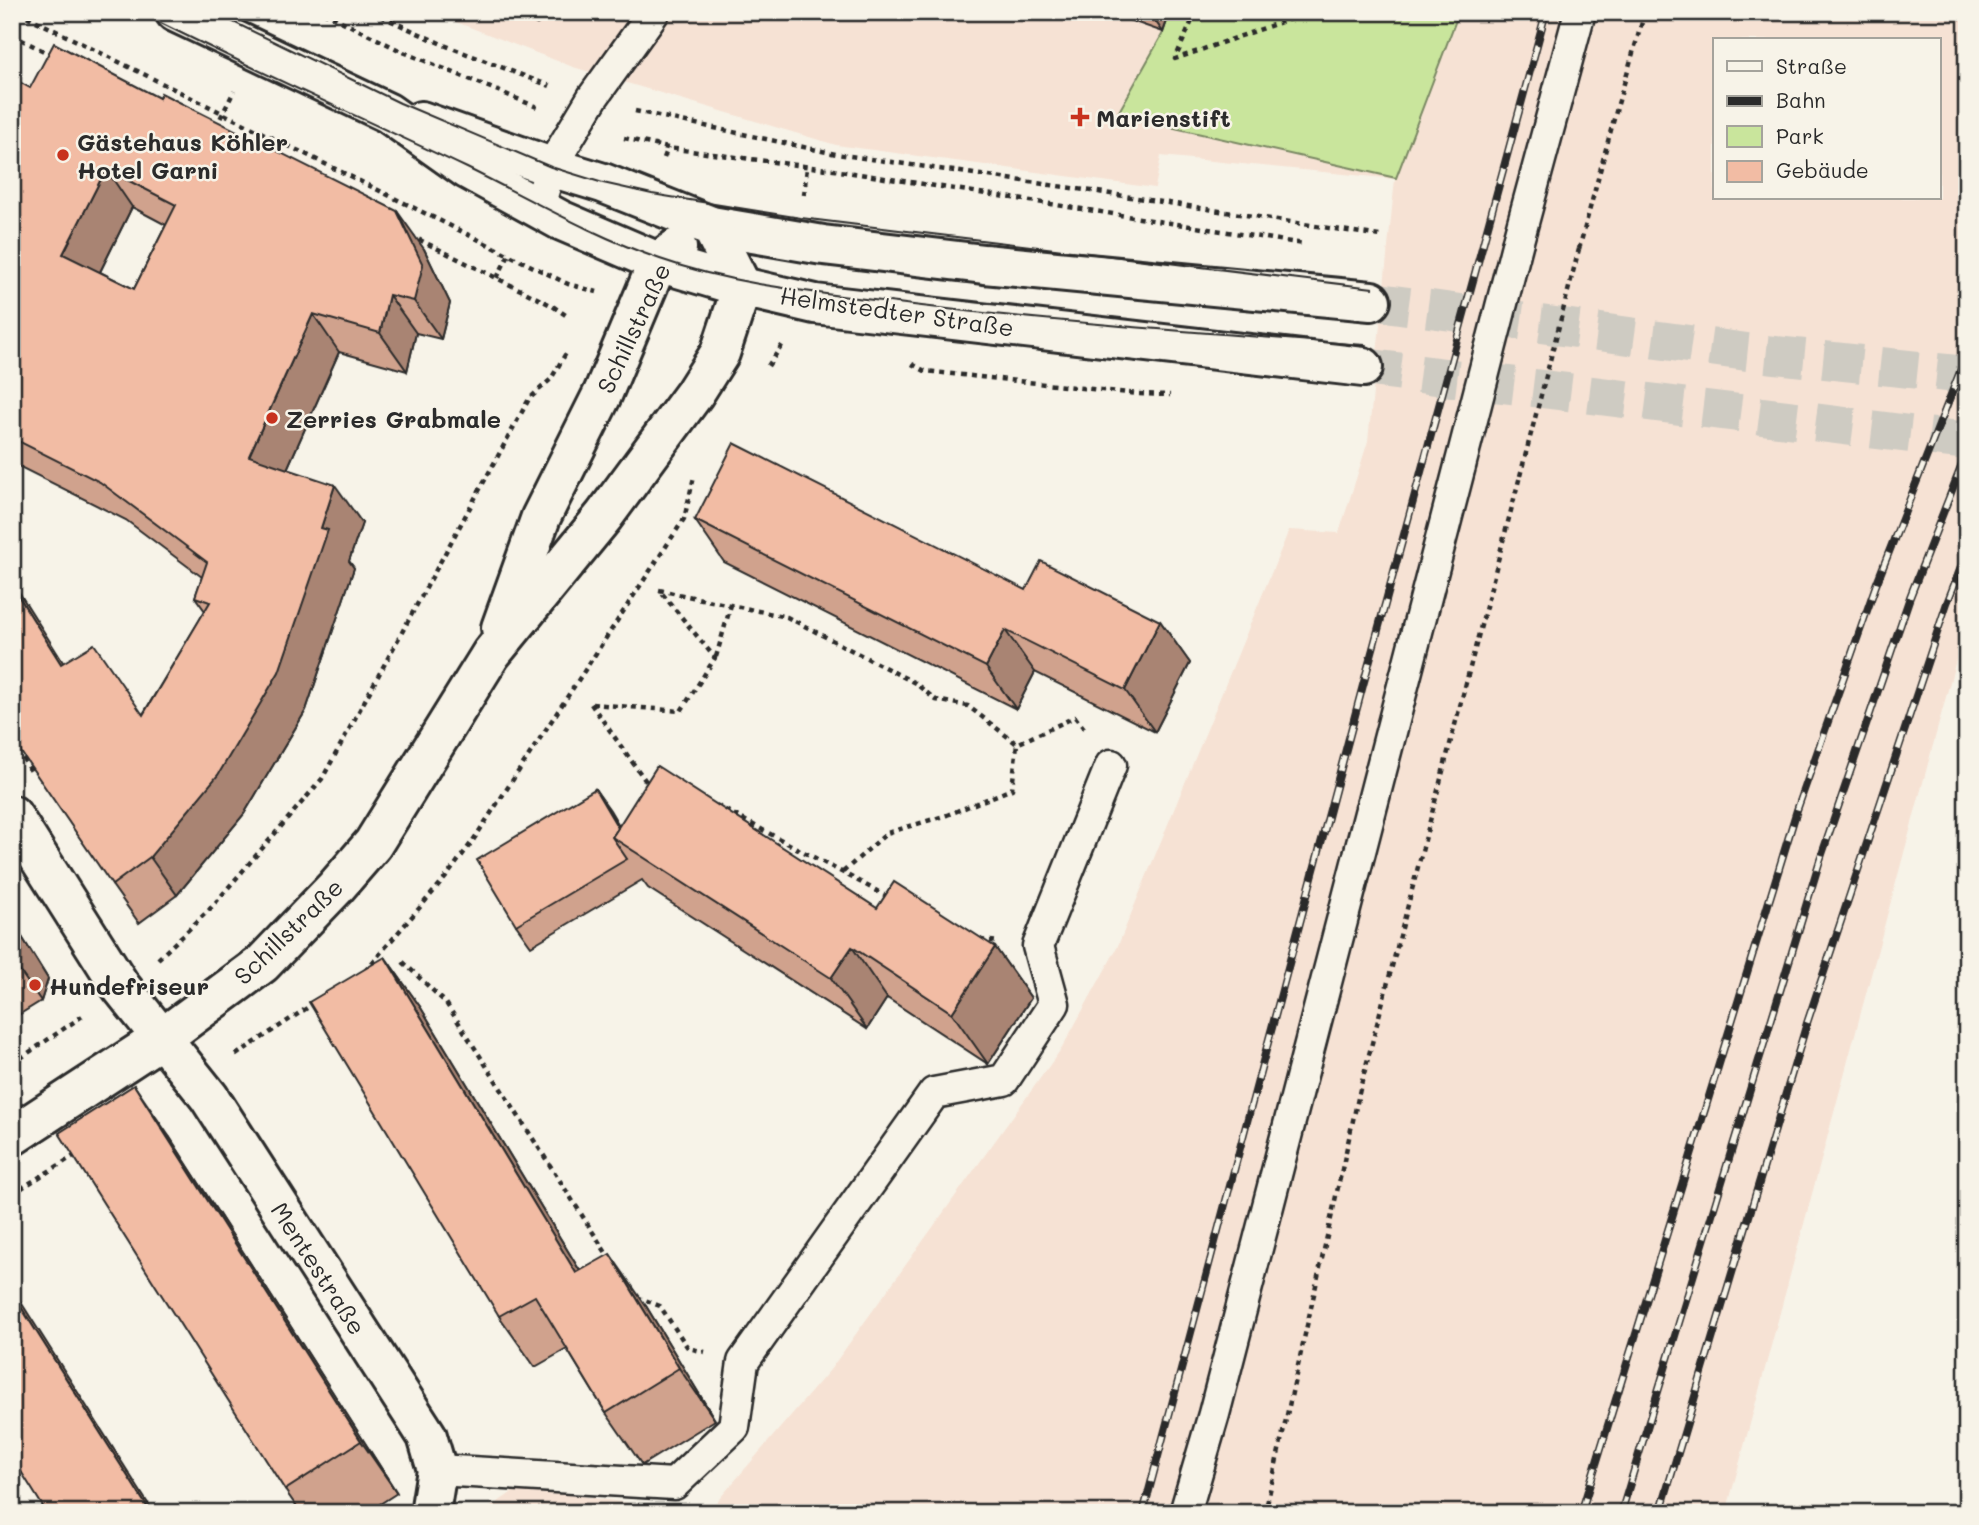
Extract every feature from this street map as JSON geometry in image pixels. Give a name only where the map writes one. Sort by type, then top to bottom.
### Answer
[{"type":"main road","name":"Helmstedter Straße","points":[[175,12],[388,113],[467,169],[538,209],[658,262],[742,287],[815,304],[1363,367]]},
{"type":"main road","name":"Helmstedter Straße","points":[[388,113],[430,123],[603,183],[711,226],[823,245],[984,264],[1371,301]]},
{"type":"main road","name":"Schillstraße","points":[[491,654],[541,517],[603,393],[658,262],[711,226]]},
{"type":"main road","points":[[711,226],[742,287]]},
{"type":"main road","name":"Schillstraße","points":[[12,1136],[162,1038],[262,964],[358,862],[373,844],[491,654],[604,516],[694,394],[720,353],[742,287]]},
{"type":"main road","name":"Mentestraße","points":[[12,815],[121,987],[197,1081],[427,1436],[437,1470],[430,1513]]},
{"type":"lane","points":[[538,209],[551,167],[593,97],[654,12]]},
{"type":"lane","points":[[1185,1513],[1214,1414],[1518,241],[1580,12]]},
{"type":"lane","points":[[437,1470],[674,1485],[734,1427],[743,1362],[934,1093],[1004,1080],[1054,1004],[1038,946],[1111,765]]},
{"type":"path","points":[[18,12],[568,284],[600,293],[595,303]]},
{"type":"path","points":[[323,12],[401,51],[577,123],[622,138],[668,148],[834,170],[1310,246]]},
{"type":"path","points":[[372,12],[444,45],[554,88]]},
{"type":"path","points":[[516,12],[537,23],[542,12]]},
{"type":"path","points":[[1196,12],[1175,59],[1310,12]]},
{"type":"path","points":[[1265,1513],[1360,1089],[1579,249],[1645,12]]},
{"type":"path","points":[[12,35],[60,59]]},
{"type":"path","points":[[212,134],[240,80]]},
{"type":"path","points":[[626,107],[637,112],[836,154],[1380,236]]},
{"type":"path","points":[[402,231],[551,305],[567,316]]},
{"type":"path","points":[[12,1064],[166,953],[209,910],[321,779],[529,399],[551,379],[571,345]]},
{"type":"path","points":[[354,978],[365,970],[446,877],[684,519]]},
{"type":"path","points":[[715,658],[659,590],[787,617],[915,683],[936,700],[968,706],[1017,744]]},
{"type":"path","points":[[662,791],[650,788],[591,704],[681,711],[715,658],[731,606]]},
{"type":"path","points":[[1017,744],[1075,717],[1111,765]]},
{"type":"path","points":[[843,872],[887,833],[947,815],[1012,789],[1017,744]]},
{"type":"path","points":[[707,803],[719,806],[892,898]]},
{"type":"path","points":[[978,939],[1038,946]]},
{"type":"path","points":[[402,962],[446,1003],[611,1261]]},
{"type":"path","points":[[197,1081],[320,1000]]},
{"type":"path","points":[[12,1194],[87,1148]]},
{"type":"path","points":[[634,1296],[660,1306],[688,1348],[743,1362]]},
{"type":"path","points":[[12,1499],[21,1513]]},
{"type":"shaded area","points":[[430,12],[1967,12],[1967,619],[1726,1513],[707,1513],[830,1370],[1062,1048],[1117,948],[1289,530],[1339,533],[1368,441],[1395,179],[1161,156],[1155,188],[836,145],[573,67]]},
{"type":"shaded area","points":[[520,1487],[694,1513],[482,1513]]},
{"type":"green space","points":[[1170,12],[1459,12],[1396,178],[1117,115],[1163,33]]},
{"type":"building","points":[[54,43],[159,98],[161,93],[397,211],[423,265],[414,301],[389,295],[380,333],[313,314],[249,456],[335,485],[321,528],[328,530],[279,672],[218,775],[150,857],[112,885],[12,739],[12,586],[61,664],[94,644],[143,715],[210,602],[195,597],[207,562],[100,482],[12,438],[12,78],[30,88]],"holes":[[[106,169],[176,205],[134,289],[63,254]]]},
{"type":"building","points":[[734,443],[1026,590],[1041,561],[1160,621],[1125,690],[1005,630],[986,667],[695,520]]},
{"type":"building","points":[[657,766],[877,908],[894,882],[995,947],[952,1013],[852,947],[831,978],[612,837]]},
{"type":"building","points":[[595,789],[618,828],[612,837],[627,859],[516,925],[477,860]]},
{"type":"building","points":[[385,957],[576,1273],[610,1254],[679,1368],[606,1413],[535,1296],[499,1316],[309,1002]]},
{"type":"building","points":[[134,1085],[361,1441],[285,1490],[59,1133]]},
{"type":"building","points":[[12,1293],[151,1513],[47,1513],[12,1457]]},
{"type":"tunnel","points":[[1371,301],[1747,352],[1967,375]]},
{"type":"tunnel","points":[[1363,367],[1967,441]]},
{"type":"tram line","points":[[139,12],[467,168],[586,228],[635,250],[688,268],[773,286],[948,309],[1366,345]]},
{"type":"tram line","points":[[213,12],[400,103],[551,167],[603,183],[652,194],[801,218],[1373,288]]},
{"type":"railway","points":[[1143,1513],[1362,689],[1546,12]]},
{"type":"railway","points":[[1581,1513],[1797,810],[1876,585],[1967,354]]},
{"type":"railway","points":[[1621,1513],[1820,860],[1910,597],[1967,452]]},
{"type":"railway","points":[[1660,1513],[1807,1023],[1947,603],[1967,552]]},
{"type":"place","name":"Marienstift","points":[[1080,117]]},
{"type":"place","name":"Gästehaus Köhler Hotel Garni","points":[[63,155]]},
{"type":"place","name":"Zerries Grabmale","points":[[272,418]]},
{"type":"place","name":"Hundefriseur","points":[[35,985]]}]
